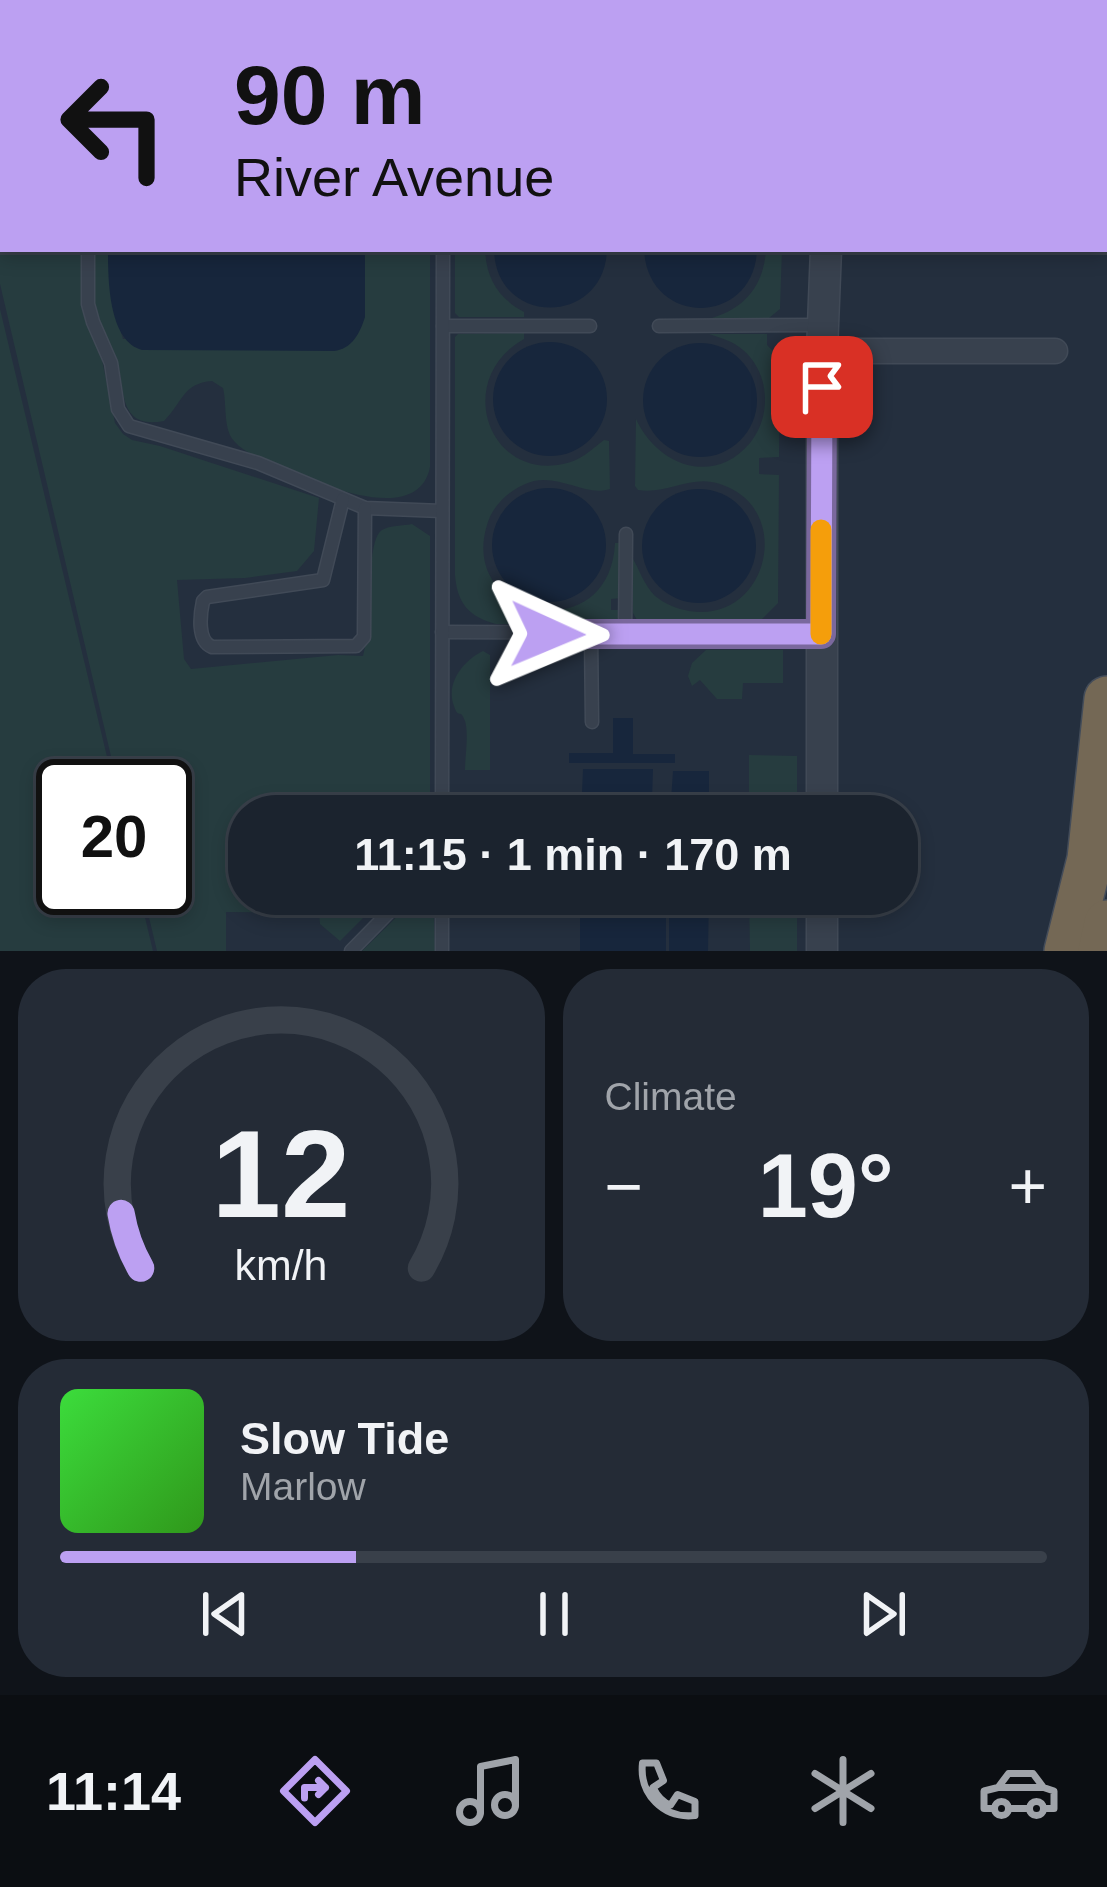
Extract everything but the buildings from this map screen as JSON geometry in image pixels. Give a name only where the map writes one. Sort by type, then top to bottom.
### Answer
[{"type":"highway","points":[[1067,951],[1090,859],[1107,699]]},
{"type":"highway","points":[[1101,951],[1107,923]]},
{"type":"street","points":[[822,795],[826,252]]},
{"type":"street","points":[[822,338],[1055,351]]},
{"type":"street","points":[[822,915],[822,951]]},
{"type":"lane","points":[[88,252],[88,304],[111,363],[123,420],[138,430],[258,463],[365,508],[442,511]]},
{"type":"lane","points":[[442,252],[442,795]]},
{"type":"lane","points":[[442,326],[590,326]]},
{"type":"lane","points":[[659,326],[822,338]]},
{"type":"lane","points":[[343,499],[323,580],[208,597],[201,608],[206,644],[361,643],[365,508]]},
{"type":"lane","points":[[625,634],[626,534]]},
{"type":"lane","points":[[442,632],[821,634]]},
{"type":"lane","points":[[591,634],[592,722]]},
{"type":"lane","points":[[351,951],[386,915]]},
{"type":"lane","points":[[442,915],[442,951]]},
{"type":"green space","points":[[0,252],[82,252],[83,310],[102,360],[115,423],[123,434],[319,498],[314,551],[297,571],[177,580],[184,659],[191,669],[363,656],[377,537],[385,528],[412,524],[430,536],[430,795],[228,795],[226,951],[157,951],[148,915],[192,915],[192,759],[112,759],[0,284]]},
{"type":"green space","points":[[92,252],[108,252],[112,304],[123,339],[365,317],[365,252],[430,252],[430,467],[422,485],[407,495],[365,496],[257,457],[231,436],[223,388],[212,381],[189,390],[164,421],[138,419],[126,403],[116,357],[97,315]]},
{"type":"green space","points":[[455,252],[485,252],[495,286],[524,317],[459,317],[455,313]]},
{"type":"green space","points":[[766,252],[782,252],[780,309],[769,318],[708,319],[742,303],[756,285]]},
{"type":"green space","points":[[0,309],[108,759],[36,759],[36,915],[144,915],[153,951],[0,951]]},
{"type":"green space","points":[[524,333],[524,339],[502,357],[490,378],[485,400],[499,442],[515,457],[537,465],[569,463],[609,441],[610,489],[590,490],[547,480],[517,488],[489,518],[484,557],[494,583],[513,600],[538,609],[565,609],[589,599],[607,577],[615,543],[621,543],[621,598],[611,599],[611,610],[621,610],[612,624],[496,624],[472,613],[458,593],[455,337]]},
{"type":"green space","points":[[709,334],[767,334],[767,345],[780,358],[779,457],[759,458],[759,474],[779,475],[778,603],[761,620],[642,622],[633,613],[632,557],[655,596],[689,611],[716,610],[738,600],[754,583],[763,561],[758,516],[744,497],[709,482],[649,491],[635,486],[636,419],[657,448],[687,465],[703,467],[735,456],[757,432],[765,408],[759,370],[739,347]]},
{"type":"green space","points":[[706,650],[783,650],[783,683],[743,683],[742,699],[717,699],[700,680],[692,686],[688,676],[692,663]]},
{"type":"green space","points":[[483,651],[490,655],[490,770],[465,770],[466,726],[454,706],[452,689],[463,666]]},
{"type":"green space","points":[[749,755],[797,756],[797,795],[749,795]]},
{"type":"green space","points":[[319,915],[366,915],[340,941],[320,924]]},
{"type":"green space","points":[[399,915],[434,915],[435,951],[362,951]]},
{"type":"green space","points":[[749,915],[797,915],[797,951],[750,951]]},
{"type":"water","points":[[108,252],[365,252],[365,317],[354,339],[334,351],[142,350],[122,335],[110,292]]},
{"type":"water","points":[[495,252],[606,252],[602,275],[589,293],[571,304],[550,308],[530,304],[512,293],[499,275]]},
{"type":"water","points":[[645,252],[756,252],[752,275],[739,293],[721,304],[701,308],[681,304],[663,293],[650,275]]},
{"type":"water","points":[[550,342],[572,347],[590,359],[602,377],[607,399],[602,421],[590,439],[572,451],[550,456],[528,451],[510,439],[498,421],[493,399],[498,377],[510,359],[528,347]]},
{"type":"water","points":[[700,343],[722,348],[740,360],[752,378],[757,400],[752,422],[740,440],[722,452],[700,457],[678,452],[660,440],[648,422],[643,400],[648,378],[660,360],[678,348]]},
{"type":"water","points":[[549,488],[571,493],[589,505],[601,523],[606,545],[601,567],[589,585],[571,597],[549,602],[527,597],[509,585],[497,567],[492,545],[497,523],[509,505],[527,493]]},
{"type":"water","points":[[699,489],[721,494],[739,506],[751,524],[756,546],[751,568],[739,586],[721,598],[699,603],[677,598],[659,586],[647,568],[642,546],[647,524],[659,506],[677,494]]},
{"type":"water","points":[[613,718],[633,718],[633,754],[675,754],[675,763],[569,763],[569,753],[613,753]]},
{"type":"water","points":[[583,769],[653,769],[652,795],[582,795]]},
{"type":"water","points":[[673,771],[709,771],[709,795],[671,795]]},
{"type":"water","points":[[580,915],[666,915],[666,951],[580,951]]},
{"type":"water","points":[[669,915],[709,915],[708,951],[669,951]]},
{"type":"slow traffic","points":[[821,530],[821,634]]},
{"type":"route","points":[[547,634],[821,634],[822,387]]}]
